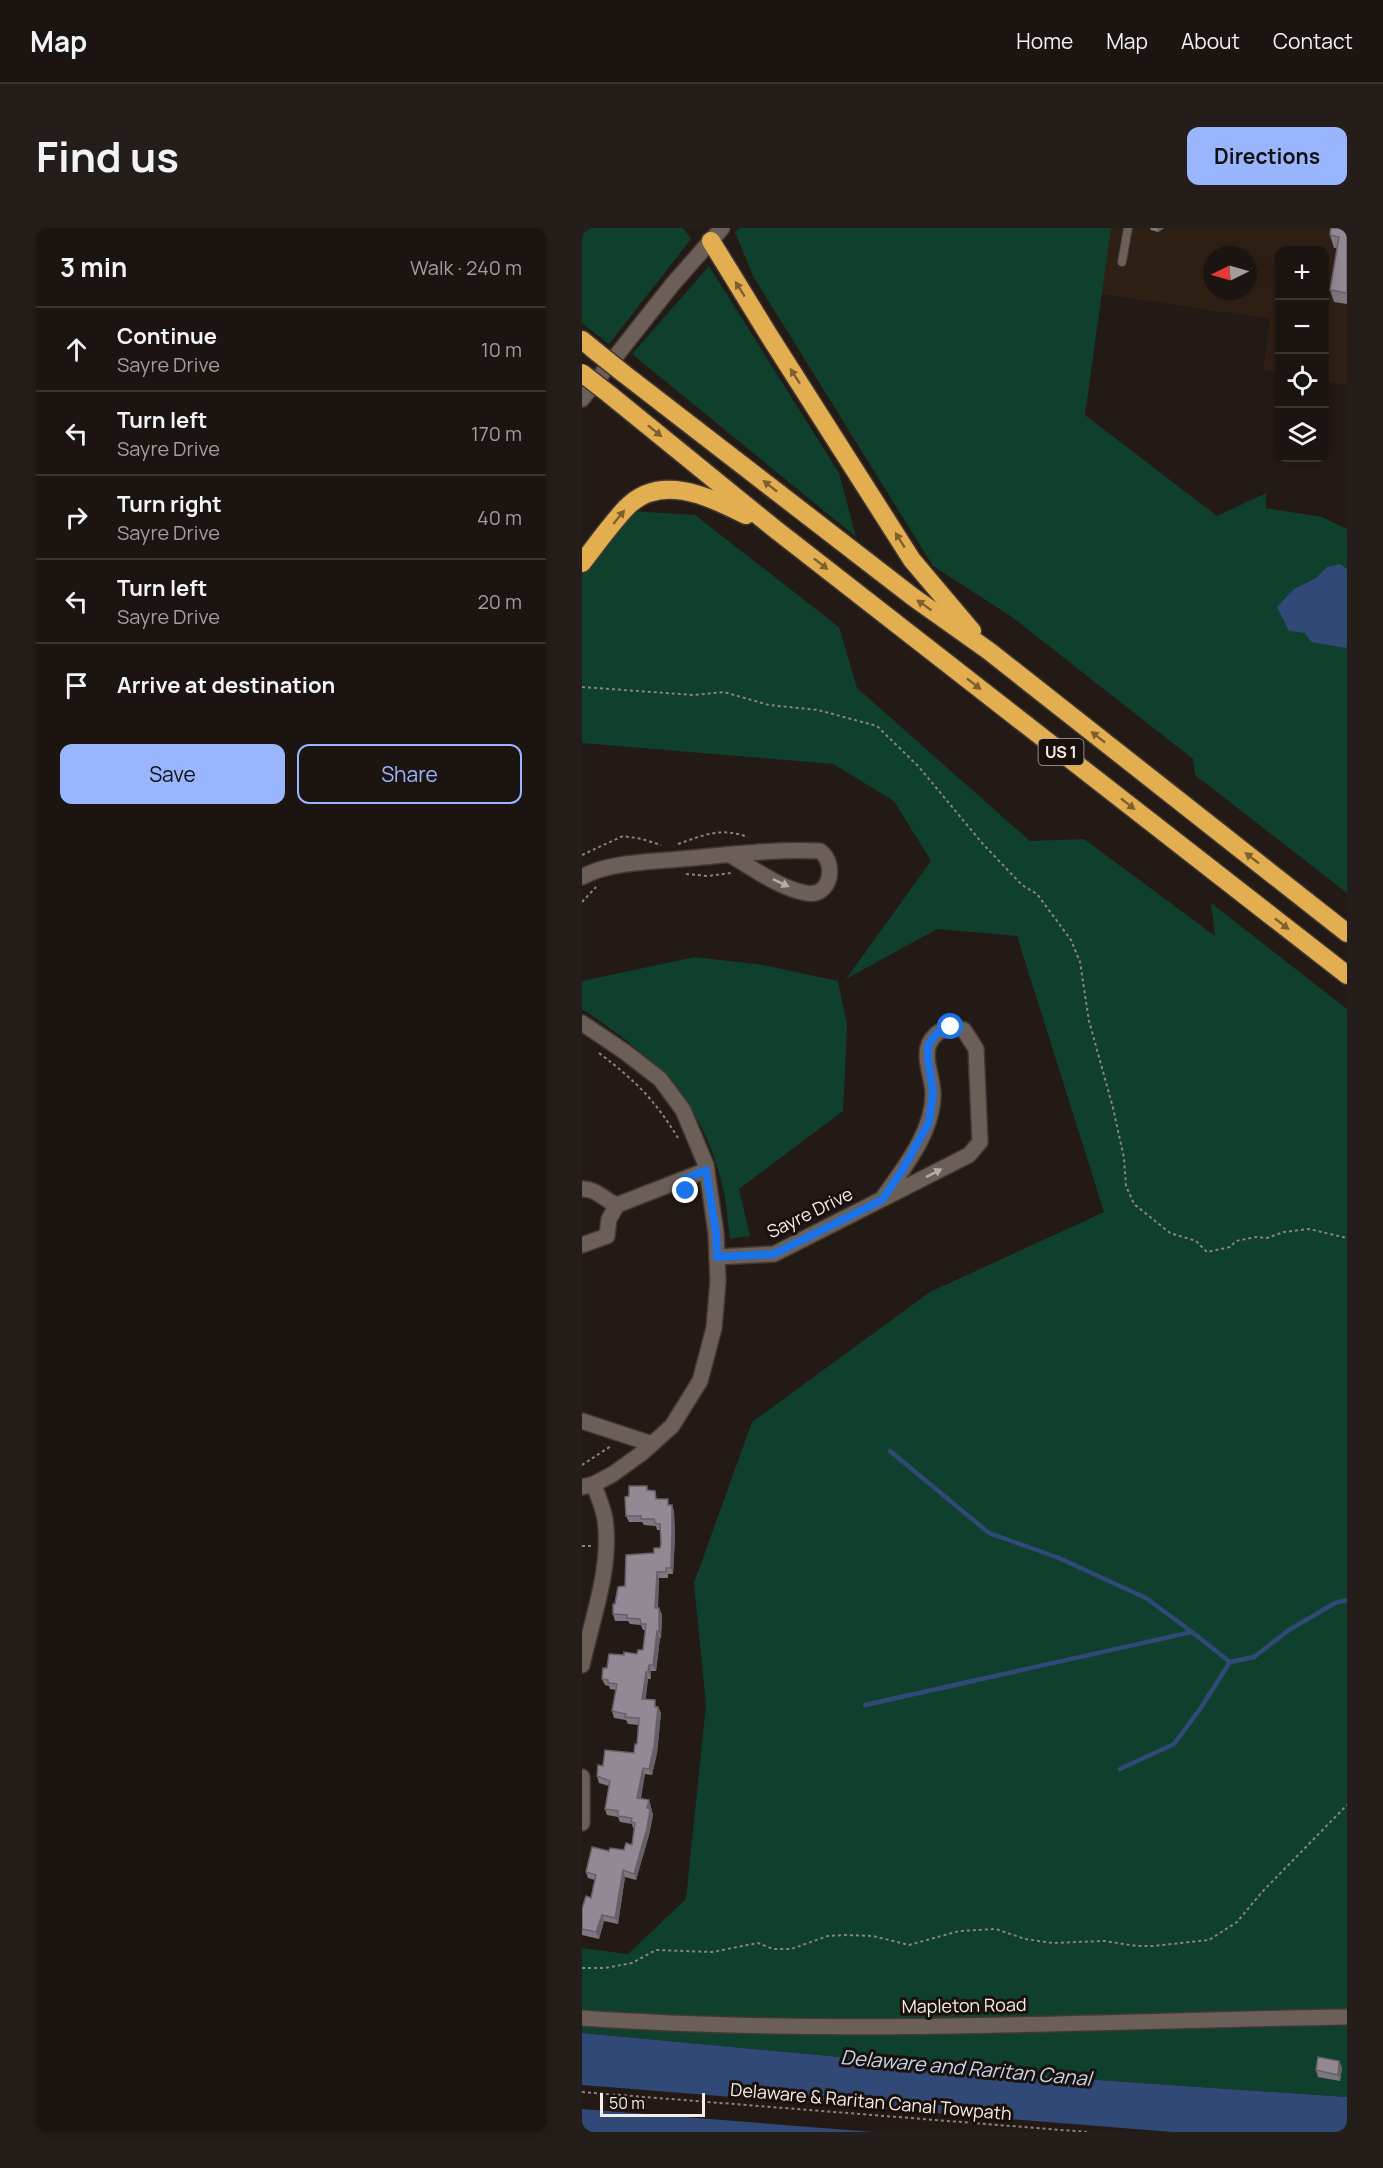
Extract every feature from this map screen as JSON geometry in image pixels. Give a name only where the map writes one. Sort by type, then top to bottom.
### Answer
[{"type":"highway","points":[[712,232],[770,338],[912,560],[989,651]]},
{"type":"highway","name":"US 1","points":[[582,340],[913,597],[989,651],[1347,933]]},
{"type":"highway","name":"US 1","points":[[582,373],[775,528],[1347,975]]},
{"type":"highway","points":[[582,562],[627,507],[643,495],[663,489],[683,490],[716,500],[775,528]]},
{"type":"street","points":[[582,399],[712,232]]},
{"type":"street","points":[[582,877],[598,870],[640,863],[730,855],[787,850],[820,851],[829,861],[830,877],[825,887],[819,892],[805,893],[780,883],[730,855]]},
{"type":"street","points":[[582,1023],[660,1079],[682,1110],[706,1170],[716,1233],[718,1281],[714,1328],[700,1380],[672,1426],[613,1474],[588,1485],[605,1517],[606,1541],[602,1577],[582,1665]]},
{"type":"street","name":"Sayre Drive","points":[[717,1257],[774,1254],[882,1200],[969,1155],[980,1142],[976,1049],[964,1030],[951,1027],[936,1034],[928,1045],[933,1093],[929,1122],[903,1169],[882,1200]]},
{"type":"street","points":[[582,1245],[607,1236],[609,1219],[617,1205],[706,1170]]},
{"type":"street","points":[[582,1189],[595,1190],[606,1201],[617,1205]]},
{"type":"street","points":[[582,1421],[652,1444]]},
{"type":"street","points":[[582,1777],[582,1823]]},
{"type":"street","name":"Mapleton Road","points":[[582,2018],[650,2023],[893,2027],[1347,2017]]},
{"type":"lane","points":[[1122,262],[1128,228]]},
{"type":"path","points":[[582,687],[694,695],[724,692],[768,705],[818,710],[877,726],[919,768],[982,843],[1022,885],[1037,894],[1071,940],[1080,962],[1090,1027],[1113,1108],[1124,1158],[1126,1186],[1134,1204],[1170,1233],[1196,1241],[1207,1252],[1230,1246],[1236,1241],[1256,1237],[1267,1238],[1284,1232],[1309,1229],[1347,1238]]},
{"type":"path","points":[[674,846],[710,833],[734,832],[750,838]]},
{"type":"path","points":[[582,855],[623,836],[642,839],[662,846]]},
{"type":"path","points":[[683,874],[708,876],[735,873]]},
{"type":"path","points":[[582,903],[600,884]]},
{"type":"path","points":[[598,1053],[631,1077],[658,1107],[681,1143]]},
{"type":"path","points":[[582,1465],[626,1436]]},
{"type":"path","points":[[582,1546],[591,1546]]},
{"type":"path","points":[[582,1968],[605,1968],[632,1963],[656,1950],[712,1952],[758,1943],[773,1949],[791,1949],[828,1936],[846,1935],[873,1936],[909,1946],[959,1931],[996,1929],[1025,1938],[1053,1943],[1104,1941],[1154,1946],[1209,1940],[1237,1922],[1270,1884],[1347,1805]]},
{"type":"path","name":"Delaware & Raritan Canal Towpath","points":[[582,2092],[1087,2132]]},
{"type":"shaded area","points":[[1085,228],[1347,228],[1347,385],[1329,382],[1329,246],[1275,246],[1275,371],[1263,369],[1270,319],[1074,290]]},
{"type":"green space","points":[[582,228],[683,228],[691,239],[609,344],[582,323]]},
{"type":"green space","points":[[739,228],[1111,228],[1085,415],[1217,516],[1266,493],[1266,508],[1322,517],[1347,529],[1347,893],[1195,775],[1193,759],[1012,617],[933,566],[753,276],[735,232]]},
{"type":"green space","points":[[709,266],[839,473],[856,537],[632,354]]},
{"type":"green space","points":[[631,511],[695,515],[839,627],[857,688],[1030,841],[1084,839],[1215,936],[1211,903],[1347,1009],[1347,2097],[1054,2077],[582,2033],[582,1948],[628,1954],[686,1899],[706,1705],[694,1583],[752,1422],[930,1292],[1104,1212],[1017,936],[937,929],[846,979],[931,861],[894,801],[833,764],[582,743],[582,575]]},
{"type":"green space","points":[[695,957],[763,965],[838,981],[847,1025],[843,1111],[739,1189],[750,1236],[730,1239],[724,1191],[713,1154],[702,1127],[687,1103],[652,1062],[582,1009],[582,981]]},
{"type":"water","points":[[1340,564],[1347,569],[1347,647],[1311,642],[1305,633],[1289,631],[1277,607],[1294,589],[1316,578],[1327,567]]},
{"type":"water","points":[[582,2033],[1054,2077],[1347,2097],[1347,2132],[1172,2132],[582,2085]]},
{"type":"water","points":[[582,2109],[874,2132],[582,2132]]},
{"type":"building","points":[[1331,228],[1347,228],[1347,293],[1330,290],[1339,237],[1330,235]]},
{"type":"building","points":[[629,1486],[647,1486],[647,1490],[655,1491],[656,1499],[668,1499],[668,1505],[672,1505],[671,1568],[666,1568],[666,1572],[657,1572],[655,1608],[659,1608],[659,1632],[657,1631],[653,1665],[649,1665],[648,1672],[646,1672],[642,1699],[655,1700],[655,1707],[658,1707],[649,1769],[643,1768],[637,1798],[649,1800],[647,1828],[634,1874],[623,1870],[615,1918],[602,1915],[596,1932],[582,1929],[582,1909],[586,1896],[591,1898],[596,1875],[586,1872],[592,1847],[609,1851],[610,1848],[624,1850],[626,1843],[632,1845],[635,1823],[631,1822],[632,1818],[618,1816],[618,1811],[605,1809],[610,1781],[597,1776],[598,1765],[603,1766],[605,1750],[634,1753],[639,1718],[625,1717],[626,1714],[612,1711],[617,1684],[608,1683],[608,1680],[602,1679],[603,1668],[607,1668],[609,1654],[624,1655],[624,1652],[637,1654],[638,1650],[643,1650],[646,1624],[641,1624],[640,1619],[627,1618],[627,1615],[613,1614],[613,1604],[615,1604],[618,1587],[625,1586],[626,1555],[654,1553],[654,1548],[660,1548],[661,1544],[660,1524],[655,1523],[654,1519],[626,1516],[625,1497],[629,1496]]},
{"type":"building","points":[[1318,2057],[1339,2061],[1338,2075],[1316,2070]]},
{"type":"waterway","points":[[890,1451],[989,1533],[1059,1558],[1146,1598],[1192,1632]]},
{"type":"waterway","points":[[865,1705],[1192,1632],[1230,1662],[1254,1657],[1289,1630],[1335,1603],[1347,1600]]},
{"type":"waterway","points":[[1120,1769],[1174,1744],[1230,1662]]},
{"type":"route","points":[[686,1191],[683,1180],[706,1170],[716,1233],[717,1257],[774,1254],[882,1200],[903,1169],[929,1122],[933,1093],[928,1045],[936,1034],[951,1027]]},
{"type":"water label","name":"Delaware and Raritan Canal","points":[[966,2068]]}]
